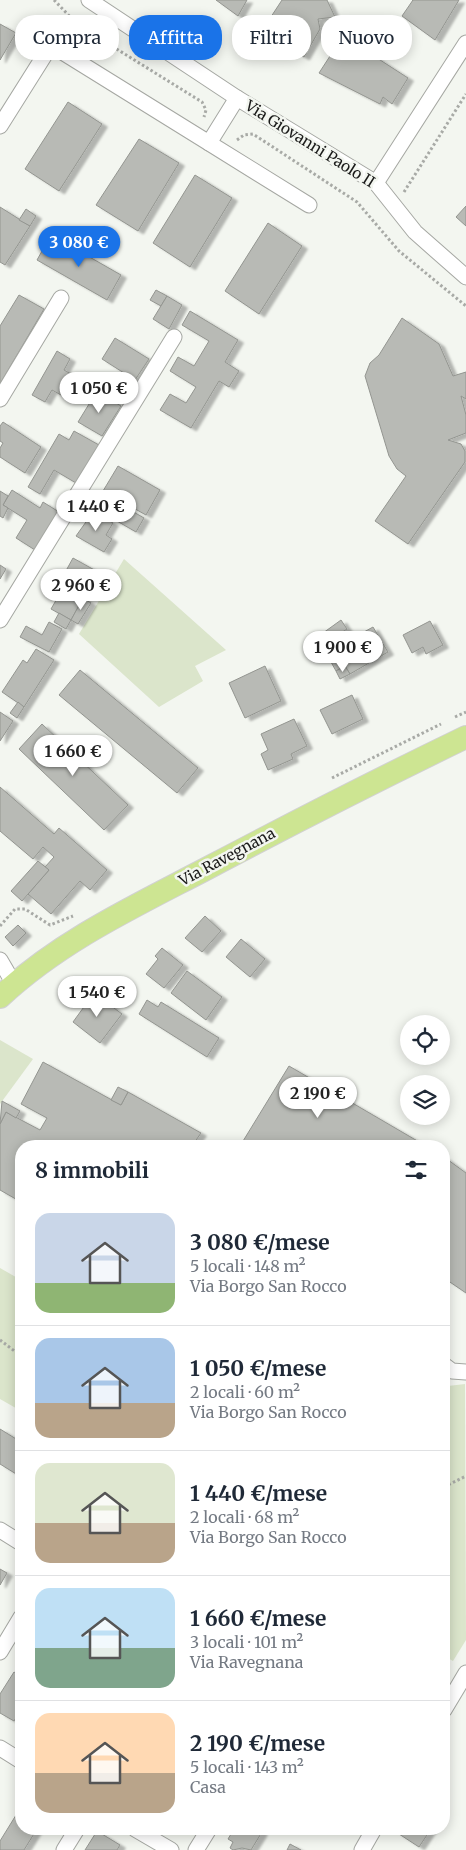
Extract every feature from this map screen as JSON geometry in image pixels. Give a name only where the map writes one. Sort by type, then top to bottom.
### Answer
[{"type":"main road","name":"Via Ravegnana","points":[[7,990],[91,929],[285,827],[466,737]]},
{"type":"street","name":"Via Giovanni Paolo II","points":[[89,0],[237,98],[376,183],[415,232],[466,277]]},
{"type":"street","points":[[376,183],[466,43]]},
{"type":"street","points":[[0,126],[51,45],[308,205]]},
{"type":"street","name":"Via Giovanni Paolo II","points":[[209,143],[237,98]]},
{"type":"street","points":[[0,399],[61,298]]},
{"type":"street","points":[[0,620],[174,337]]},
{"type":"street","points":[[0,960],[7,990]]},
{"type":"street","points":[[450,1370],[466,1372]]},
{"type":"street","points":[[0,1530],[15,1539]]},
{"type":"street","points":[[0,1652],[15,1627]]},
{"type":"street","points":[[450,1700],[466,1673]]},
{"type":"street","points":[[0,1748],[15,1757]]},
{"type":"street","points":[[64,1850],[73,1835]]},
{"type":"street","points":[[146,1835],[171,1850]]},
{"type":"street","points":[[196,1850],[205,1835]]},
{"type":"street","points":[[362,1850],[371,1835]]},
{"type":"path","points":[[54,0],[78,25],[202,102],[206,110],[204,119],[237,140],[244,134],[253,134],[357,202],[399,251],[466,306]]},
{"type":"path","points":[[378,227],[395,207],[466,94]]},
{"type":"path","points":[[323,783],[381,752],[466,712]]},
{"type":"path","points":[[0,926],[16,909],[25,909],[50,925],[76,915]]},
{"type":"path","points":[[0,1340],[15,1351]]},
{"type":"path","points":[[450,1483],[466,1476]]},
{"type":"green space","points":[[124,559],[226,650],[195,666],[203,681],[159,707],[79,634]]},
{"type":"green space","points":[[0,1040],[33,1059],[0,1104]]},
{"type":"green space","points":[[0,1268],[15,1277],[15,1408],[0,1399]]},
{"type":"green space","points":[[465,1384],[466,1640],[453,1661],[450,1659],[450,1386]]},
{"type":"building","points":[[216,0],[247,0],[239,15]]},
{"type":"building","points":[[282,0],[327,0],[334,15],[321,15],[321,19],[318,19],[320,29],[311,45],[311,15],[272,15]]},
{"type":"building","points":[[413,0],[459,0],[435,40],[412,23],[412,15],[403,15]]},
{"type":"building","points":[[0,24],[15,32],[15,35],[0,60]]},
{"type":"building","points":[[327,60],[380,60],[408,78],[392,104],[383,97],[380,104],[319,73]]},
{"type":"building","points":[[68,102],[102,124],[59,191],[25,169]]},
{"type":"building","points":[[139,139],[179,163],[138,231],[96,205]]},
{"type":"building","points":[[195,175],[232,198],[190,267],[153,243]]},
{"type":"building","points":[[466,206],[466,226],[456,217]]},
{"type":"building","points":[[0,207],[30,226],[5,265],[0,262]]},
{"type":"building","points":[[26,209],[36,216],[30,226],[19,220]]},
{"type":"building","points":[[268,223],[302,246],[259,314],[225,291]]},
{"type":"building","points":[[51,235],[121,275],[107,300],[37,260]]},
{"type":"building","points":[[156,290],[167,296],[161,306],[150,300]]},
{"type":"building","points":[[19,295],[44,309],[0,384],[0,326]]},
{"type":"building","points":[[167,296],[182,305],[169,329],[153,319]]},
{"type":"building","points":[[190,311],[238,340],[225,362],[239,371],[229,387],[219,381],[191,428],[160,410],[170,394],[186,403],[196,387],[170,371],[178,357],[194,366],[209,341],[182,325]]},
{"type":"building","points":[[402,318],[439,344],[453,376],[466,372],[466,399],[461,396],[466,415],[466,433],[448,440],[461,444],[465,451],[465,462],[408,544],[375,521],[406,476],[397,469],[389,456],[365,376],[370,363],[379,355]]},
{"type":"building","points":[[115,338],[149,359],[135,380],[102,359]]},
{"type":"building","points":[[57,351],[70,359],[64,370],[73,375],[61,395],[52,390],[45,402],[32,395]]},
{"type":"building","points":[[117,381],[132,389],[127,399],[111,391]]},
{"type":"building","points":[[97,391],[121,406],[102,436],[78,422]]},
{"type":"building","points":[[3,422],[41,447],[25,473],[0,457],[0,448],[3,443],[0,441],[0,426]]},
{"type":"building","points":[[74,431],[99,445],[76,483],[54,470],[40,494],[28,487],[59,434],[69,440]]},
{"type":"building","points":[[118,466],[160,490],[146,515],[103,491]]},
{"type":"building","points":[[12,490],[40,508],[43,502],[59,512],[35,550],[16,538],[27,520],[3,505]]},
{"type":"building","points":[[0,491],[8,496],[3,505],[8,508],[3,518],[0,516]]},
{"type":"building","points":[[118,503],[144,518],[136,532],[110,517]]},
{"type":"building","points":[[93,512],[113,523],[106,535],[112,539],[104,552],[76,536]]},
{"type":"building","points":[[73,558],[98,572],[71,620],[51,609],[62,590],[57,587]]},
{"type":"building","points":[[0,565],[6,569],[0,579]]},
{"type":"building","points":[[83,598],[91,603],[78,624],[71,620]]},
{"type":"building","points":[[59,613],[71,620],[66,629],[54,622]]},
{"type":"building","points":[[341,620],[347,629],[329,641],[323,633]]},
{"type":"building","points":[[430,621],[443,645],[426,654],[423,647],[412,653],[403,635]]},
{"type":"building","points":[[49,622],[62,629],[49,652],[20,637],[26,626],[42,635]]},
{"type":"building","points":[[373,627],[388,652],[350,674],[345,666],[336,671],[326,653]]},
{"type":"building","points":[[36,649],[54,660],[24,707],[2,692],[23,660],[27,663]]},
{"type":"building","points":[[265,666],[281,701],[245,718],[229,683]]},
{"type":"building","points":[[345,666],[350,674],[340,679],[336,671]]},
{"type":"building","points":[[80,670],[198,768],[177,793],[59,695]]},
{"type":"building","points":[[352,695],[363,719],[332,734],[320,710]]},
{"type":"building","points":[[18,702],[24,707],[17,718],[10,713]]},
{"type":"building","points":[[0,712],[13,721],[0,741]]},
{"type":"building","points":[[294,719],[307,746],[291,754],[293,759],[268,770],[261,754],[268,750],[261,734]]},
{"type":"building","points":[[42,724],[128,805],[104,830],[19,749]]},
{"type":"building","points":[[0,787],[54,834],[59,828],[107,870],[90,890],[80,881],[51,914],[28,894],[49,870],[45,867],[54,857],[43,847],[33,859],[0,831]]},
{"type":"building","points":[[38,861],[49,870],[22,901],[11,891]]},
{"type":"building","points":[[205,916],[221,931],[202,952],[185,938]]},
{"type":"building","points":[[18,925],[26,933],[13,946],[5,937]]},
{"type":"building","points":[[241,939],[265,959],[250,977],[226,957]]},
{"type":"building","points":[[162,948],[183,965],[164,988],[146,974],[158,959],[155,956]]},
{"type":"building","points":[[187,971],[222,997],[206,1020],[171,993]]},
{"type":"building","points":[[94,993],[122,1014],[100,1043],[73,1022]]},
{"type":"building","points":[[147,1000],[158,1007],[161,1002],[219,1038],[207,1057],[139,1014]]},
{"type":"building","points":[[43,1062],[121,1105],[128,1092],[201,1133],[196,1140],[15,1140],[15,1199],[0,1190],[0,1124],[6,1112],[40,1130],[47,1118],[21,1104]]},
{"type":"building","points":[[289,1066],[416,1140],[244,1140]]},
{"type":"building","points":[[118,1087],[128,1092],[121,1105],[111,1100]]},
{"type":"building","points":[[2,1101],[20,1111],[16,1118],[6,1112],[0,1124]]},
{"type":"building","points":[[450,1161],[466,1173],[466,1293],[450,1282]]},
{"type":"building","points":[[0,1429],[15,1438],[15,1473],[0,1464]]},
{"type":"building","points":[[0,1569],[7,1573],[0,1585]]},
{"type":"building","points":[[15,1673],[14,1721],[0,1713],[0,1694]]},
{"type":"building","points":[[15,1817],[15,1835],[33,1835],[24,1850],[0,1850],[0,1841]]},
{"type":"building","points":[[94,1835],[104,1835],[120,1845],[117,1850],[85,1850]]},
{"type":"building","points":[[230,1835],[260,1835],[251,1850],[242,1848],[233,1850],[230,1848],[233,1842],[228,1839]]},
{"type":"building","points":[[401,1835],[427,1835],[419,1847]]},
{"type":"building","points":[[290,1844],[301,1850],[287,1850]]}]
